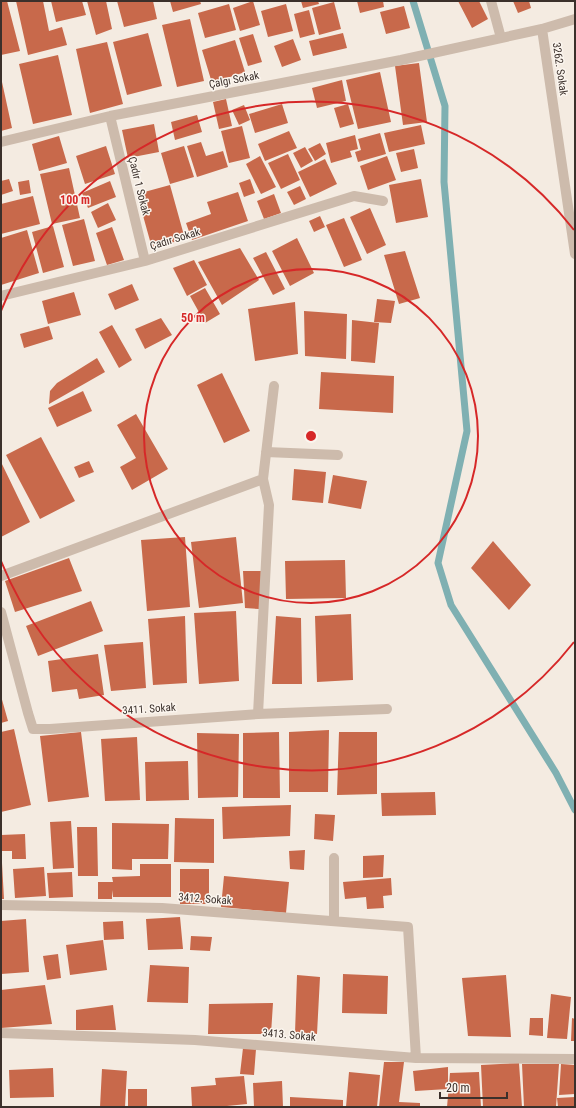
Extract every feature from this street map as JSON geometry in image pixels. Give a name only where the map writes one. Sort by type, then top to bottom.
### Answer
[{"type":"street","points":[[491,1],[501,38]]},
{"type":"street","name":"Çalgı Sokak","points":[[1,142],[110,116],[401,60],[542,29],[575,18]]},
{"type":"street","name":"3262. Sokak","points":[[542,29],[575,254]]},
{"type":"street","name":"Çadır 1 Sokak","points":[[110,116],[145,261]]},
{"type":"street","name":"Çadır Sokak","points":[[1,296],[145,261],[354,196],[383,201]]},
{"type":"street","points":[[258,714],[269,505],[263,479],[274,386]]},
{"type":"street","points":[[266,452],[338,455]]},
{"type":"street","points":[[1,576],[263,479]]},
{"type":"street","name":"3411. Sokak","points":[[1,612],[33,729],[258,714],[387,709]]},
{"type":"street","points":[[334,858],[334,922]]},
{"type":"street","name":"3412. Sokak","points":[[1,905],[162,908],[408,927],[416,1058]]},
{"type":"street","name":"3413. Sokak","points":[[1,1033],[195,1040],[416,1058],[575,1059]]},
{"type":"building","points":[[1,1],[7,1],[20,51],[1,55]]},
{"type":"building","points":[[16,1],[43,1],[49,31],[62,27],[67,45],[28,55]]},
{"type":"building","points":[[51,1],[82,1],[86,15],[56,22]]},
{"type":"building","points":[[87,1],[106,1],[112,29],[96,35]]},
{"type":"building","points":[[117,1],[153,1],[157,19],[124,27]]},
{"type":"building","points":[[170,1],[200,1],[201,4],[173,12]]},
{"type":"building","points":[[253,1],[260,25],[240,31],[233,8]]},
{"type":"building","points":[[301,1],[318,1],[319,4],[303,8]]},
{"type":"building","points":[[357,1],[383,1],[384,7],[360,13]]},
{"type":"building","points":[[458,1],[479,1],[488,19],[472,28]]},
{"type":"building","points":[[513,1],[529,1],[531,8],[518,13]]},
{"type":"building","points":[[334,2],[341,29],[319,35],[312,8]]},
{"type":"building","points":[[229,4],[236,30],[205,38],[198,13]]},
{"type":"building","points":[[286,4],[293,31],[268,37],[261,11]]},
{"type":"building","points":[[404,6],[410,28],[386,34],[380,12]]},
{"type":"building","points":[[309,10],[315,34],[300,38],[294,14]]},
{"type":"building","points":[[190,19],[204,81],[177,87],[162,25]]},
{"type":"building","points":[[148,33],[162,86],[127,95],[113,42]]},
{"type":"building","points":[[343,33],[347,48],[313,56],[309,41]]},
{"type":"building","points":[[253,34],[262,62],[248,66],[239,38]]},
{"type":"building","points":[[293,39],[301,60],[282,67],[274,46]]},
{"type":"building","points":[[235,40],[245,72],[212,83],[202,50]]},
{"type":"building","points":[[107,42],[123,104],[90,113],[76,49]]},
{"type":"building","points":[[58,55],[72,115],[33,124],[19,64]]},
{"type":"building","points":[[419,63],[427,122],[403,125],[395,66]]},
{"type":"building","points":[[380,72],[391,122],[358,129],[346,80]]},
{"type":"building","points":[[342,80],[346,101],[317,108],[312,88]]},
{"type":"building","points":[[2,82],[12,128],[1,131],[1,83]]},
{"type":"building","points":[[226,99],[232,126],[219,129],[213,102]]},
{"type":"building","points":[[282,104],[288,123],[255,133],[249,114]]},
{"type":"building","points":[[348,104],[354,124],[340,128],[334,108]]},
{"type":"building","points":[[244,105],[250,120],[239,125],[232,110]]},
{"type":"building","points":[[197,115],[202,132],[175,140],[171,122]]},
{"type":"building","points":[[154,124],[159,152],[128,158],[122,130]]},
{"type":"building","points":[[421,125],[425,144],[389,152],[384,133]]},
{"type":"building","points":[[242,126],[250,158],[229,163],[221,131]]},
{"type":"building","points":[[289,131],[297,148],[265,161],[258,144]]},
{"type":"building","points":[[380,133],[386,154],[358,162],[355,152],[361,150],[358,139]]},
{"type":"building","points":[[355,135],[358,149],[350,151],[352,157],[331,163],[326,143]]},
{"type":"building","points":[[59,136],[67,163],[39,171],[32,144]]},
{"type":"building","points":[[201,142],[206,156],[223,151],[228,167],[197,177],[187,146]]},
{"type":"building","points":[[320,143],[326,154],[315,161],[308,149]]},
{"type":"building","points":[[106,146],[115,174],[85,184],[76,156]]},
{"type":"building","points":[[184,146],[194,177],[170,184],[161,153]]},
{"type":"building","points":[[305,147],[313,161],[301,168],[293,153]]},
{"type":"building","points":[[414,149],[418,168],[401,172],[396,153]]},
{"type":"building","points":[[288,154],[300,180],[281,189],[268,163]]},
{"type":"building","points":[[260,156],[276,187],[261,194],[246,164]]},
{"type":"building","points":[[387,156],[396,180],[368,190],[360,166]]},
{"type":"building","points":[[325,159],[337,184],[310,197],[298,172]]},
{"type":"building","points":[[69,168],[80,218],[52,224],[40,174]]},
{"type":"building","points":[[9,179],[13,191],[1,195],[1,181]]},
{"type":"building","points":[[250,179],[255,193],[244,197],[239,183]]},
{"type":"building","points":[[421,179],[428,217],[396,223],[389,185]]},
{"type":"building","points":[[29,180],[31,193],[20,195],[18,182]]},
{"type":"building","points":[[110,181],[116,197],[88,208],[82,193]]},
{"type":"building","points":[[170,185],[185,239],[152,248],[137,194]]},
{"type":"building","points":[[300,186],[306,199],[294,205],[287,192]]},
{"type":"building","points":[[238,192],[248,221],[192,240],[186,223],[211,214],[207,202]]},
{"type":"building","points":[[274,194],[281,213],[264,219],[257,201]]},
{"type":"building","points":[[33,196],[40,224],[1,234],[1,204]]},
{"type":"building","points":[[108,203],[116,220],[98,228],[91,212]]},
{"type":"building","points":[[370,208],[386,245],[367,254],[350,217]]},
{"type":"building","points":[[320,216],[325,227],[314,232],[309,221]]},
{"type":"building","points":[[344,218],[362,260],[344,267],[326,225]]},
{"type":"building","points":[[84,219],[95,261],[73,266],[62,225]]},
{"type":"building","points":[[53,226],[64,267],[43,273],[32,232]]},
{"type":"building","points":[[112,227],[124,260],[107,265],[96,233]]},
{"type":"building","points":[[27,230],[39,273],[1,285],[1,238]]},
{"type":"building","points":[[297,238],[314,273],[290,286],[272,251]]},
{"type":"building","points":[[240,248],[259,280],[222,305],[198,262]]},
{"type":"building","points":[[405,251],[420,298],[399,304],[384,255]]},
{"type":"building","points":[[266,252],[285,289],[273,295],[253,258]]},
{"type":"building","points":[[194,260],[207,285],[187,296],[173,268]]},
{"type":"building","points":[[132,284],[139,300],[115,310],[108,294]]},
{"type":"building","points":[[205,288],[220,314],[205,323],[190,296]]},
{"type":"building","points":[[74,292],[81,315],[48,324],[42,301]]},
{"type":"building","points":[[377,299],[395,301],[391,323],[374,322]]},
{"type":"building","points":[[295,302],[298,354],[255,361],[248,309]]},
{"type":"building","points":[[304,311],[347,314],[346,359],[305,356]]},
{"type":"building","points":[[161,318],[172,335],[145,349],[135,329]]},
{"type":"building","points":[[352,320],[379,323],[375,363],[351,361]]},
{"type":"building","points":[[112,325],[132,360],[119,368],[99,332]]},
{"type":"building","points":[[49,326],[53,339],[24,348],[20,334]]},
{"type":"building","points":[[97,358],[105,372],[49,404],[50,391],[57,383]]},
{"type":"building","points":[[321,372],[394,376],[393,413],[319,409]]},
{"type":"building","points":[[222,373],[250,431],[224,443],[197,385]]},
{"type":"building","points":[[83,391],[92,411],[57,427],[48,408]]},
{"type":"building","points":[[136,414],[168,469],[132,490],[120,467],[136,458],[117,425]]},
{"type":"building","points":[[41,437],[75,501],[40,519],[6,455]]},
{"type":"building","points":[[89,461],[94,472],[79,478],[74,467]]},
{"type":"building","points":[[1,462],[30,522],[1,537]]},
{"type":"building","points":[[294,469],[326,472],[323,503],[292,500]]},
{"type":"building","points":[[333,475],[367,481],[361,509],[328,503]]},
{"type":"building","points":[[185,537],[190,607],[147,611],[141,540]]},
{"type":"building","points":[[236,537],[243,603],[199,608],[191,542]]},
{"type":"building","points":[[493,541],[531,585],[509,610],[471,568]]},
{"type":"building","points":[[69,558],[82,591],[15,612],[5,581]]},
{"type":"building","points":[[345,560],[346,598],[286,599],[285,561]]},
{"type":"building","points":[[243,571],[262,571],[259,609],[245,608]]},
{"type":"building","points":[[91,601],[103,631],[38,656],[26,626]]},
{"type":"building","points":[[236,611],[239,681],[199,684],[194,613]]},
{"type":"building","points":[[351,614],[353,680],[317,682],[315,616]]},
{"type":"building","points":[[185,616],[187,683],[153,685],[148,619]]},
{"type":"building","points":[[276,616],[301,618],[302,684],[272,684]]},
{"type":"building","points":[[143,642],[146,688],[111,691],[104,645]]},
{"type":"building","points":[[98,654],[104,695],[79,699],[77,689],[52,692],[48,661]]},
{"type":"building","points":[[1,696],[8,721],[1,723]]},
{"type":"building","points":[[14,729],[31,805],[1,812],[1,732]]},
{"type":"building","points":[[329,730],[328,792],[289,792],[289,732]]},
{"type":"building","points":[[81,732],[89,797],[48,802],[40,736]]},
{"type":"building","points":[[279,732],[280,798],[243,798],[243,733]]},
{"type":"building","points":[[339,732],[377,732],[377,794],[337,795]]},
{"type":"building","points":[[197,733],[239,734],[238,797],[198,798]]},
{"type":"building","points":[[137,737],[140,800],[105,801],[101,739]]},
{"type":"building","points":[[188,761],[189,800],[146,801],[145,762]]},
{"type":"building","points":[[435,792],[436,815],[382,816],[381,793]]},
{"type":"building","points":[[291,805],[290,836],[223,839],[222,807]]},
{"type":"building","points":[[315,814],[335,815],[333,841],[314,839]]},
{"type":"building","points":[[175,818],[214,819],[214,863],[174,862]]},
{"type":"building","points":[[71,821],[74,868],[53,869],[50,822]]},
{"type":"building","points":[[112,823],[169,824],[168,859],[132,859],[132,870],[112,869]]},
{"type":"building","points":[[77,827],[97,827],[98,876],[78,876]]},
{"type":"building","points":[[25,834],[26,859],[12,859],[12,851],[1,851],[1,835]]},
{"type":"building","points":[[305,850],[304,870],[290,869],[289,851]]},
{"type":"building","points":[[384,855],[383,877],[363,878],[363,856]]},
{"type":"building","points":[[2,863],[4,899],[1,899]]},
{"type":"building","points":[[140,864],[171,864],[171,897],[113,897],[112,890],[112,899],[98,899],[98,882],[113,882],[112,877],[140,876]]},
{"type":"building","points":[[44,867],[46,896],[15,898],[13,869]]},
{"type":"building","points":[[180,869],[209,869],[209,904],[180,904]]},
{"type":"building","points":[[72,872],[73,897],[49,898],[47,873]]},
{"type":"building","points":[[224,876],[289,882],[286,913],[221,907]]},
{"type":"building","points":[[391,878],[392,895],[383,896],[384,908],[367,909],[366,897],[345,899],[343,882]]},
{"type":"building","points":[[180,917],[183,949],[148,950],[146,919]]},
{"type":"building","points":[[26,919],[29,972],[1,974],[1,921]]},
{"type":"building","points":[[123,921],[124,939],[104,940],[103,922]]},
{"type":"building","points":[[191,936],[212,937],[210,951],[190,950]]},
{"type":"building","points":[[103,940],[107,970],[70,975],[66,945]]},
{"type":"building","points":[[58,954],[61,978],[47,980],[43,956]]},
{"type":"building","points":[[150,965],[189,967],[188,1003],[147,1002]]},
{"type":"building","points":[[343,974],[388,976],[387,1014],[342,1013]]},
{"type":"building","points":[[297,975],[320,977],[317,1034],[295,1033]]},
{"type":"building","points":[[506,975],[511,1037],[468,1036],[462,978]]},
{"type":"building","points":[[45,985],[52,1024],[1,1028],[1,990]]},
{"type":"building","points":[[551,994],[571,997],[567,1039],[547,1038]]},
{"type":"building","points":[[273,1003],[271,1034],[208,1034],[209,1004]]},
{"type":"building","points":[[113,1005],[116,1030],[76,1030],[76,1010]]},
{"type":"building","points":[[530,1018],[543,1018],[543,1036],[529,1035]]},
{"type":"building","points":[[572,1018],[575,1019],[575,1041],[571,1041]]},
{"type":"building","points":[[243,1048],[256,1049],[254,1075],[240,1074]]},
{"type":"building","points":[[384,1062],[404,1062],[399,1102],[420,1103],[420,1107],[379,1107]]},
{"type":"building","points":[[519,1063],[522,1107],[483,1107],[481,1065]]},
{"type":"building","points":[[522,1064],[559,1064],[556,1107],[524,1107]]},
{"type":"building","points":[[561,1064],[575,1065],[575,1094],[559,1095]]},
{"type":"building","points":[[448,1067],[448,1089],[415,1091],[413,1071]]},
{"type":"building","points":[[53,1068],[54,1097],[10,1098],[9,1070]]},
{"type":"building","points":[[102,1069],[127,1071],[125,1107],[100,1107]]},
{"type":"building","points":[[349,1072],[380,1075],[377,1107],[346,1107]]},
{"type":"building","points":[[479,1072],[481,1107],[447,1107],[450,1073]]},
{"type":"building","points":[[244,1076],[247,1104],[217,1107],[192,1107],[191,1087],[216,1085],[215,1078]]},
{"type":"building","points":[[282,1081],[283,1107],[254,1107],[253,1083]]},
{"type":"building","points":[[128,1089],[147,1089],[147,1107],[128,1107]]},
{"type":"building","points":[[290,1097],[343,1100],[343,1107],[290,1107]]},
{"type":"building","points":[[575,1097],[575,1107],[558,1107],[557,1098]]},
{"type":"waterway","points":[[413,1],[445,106],[444,182],[467,431],[438,563],[451,605],[556,773],[575,810]]}]
